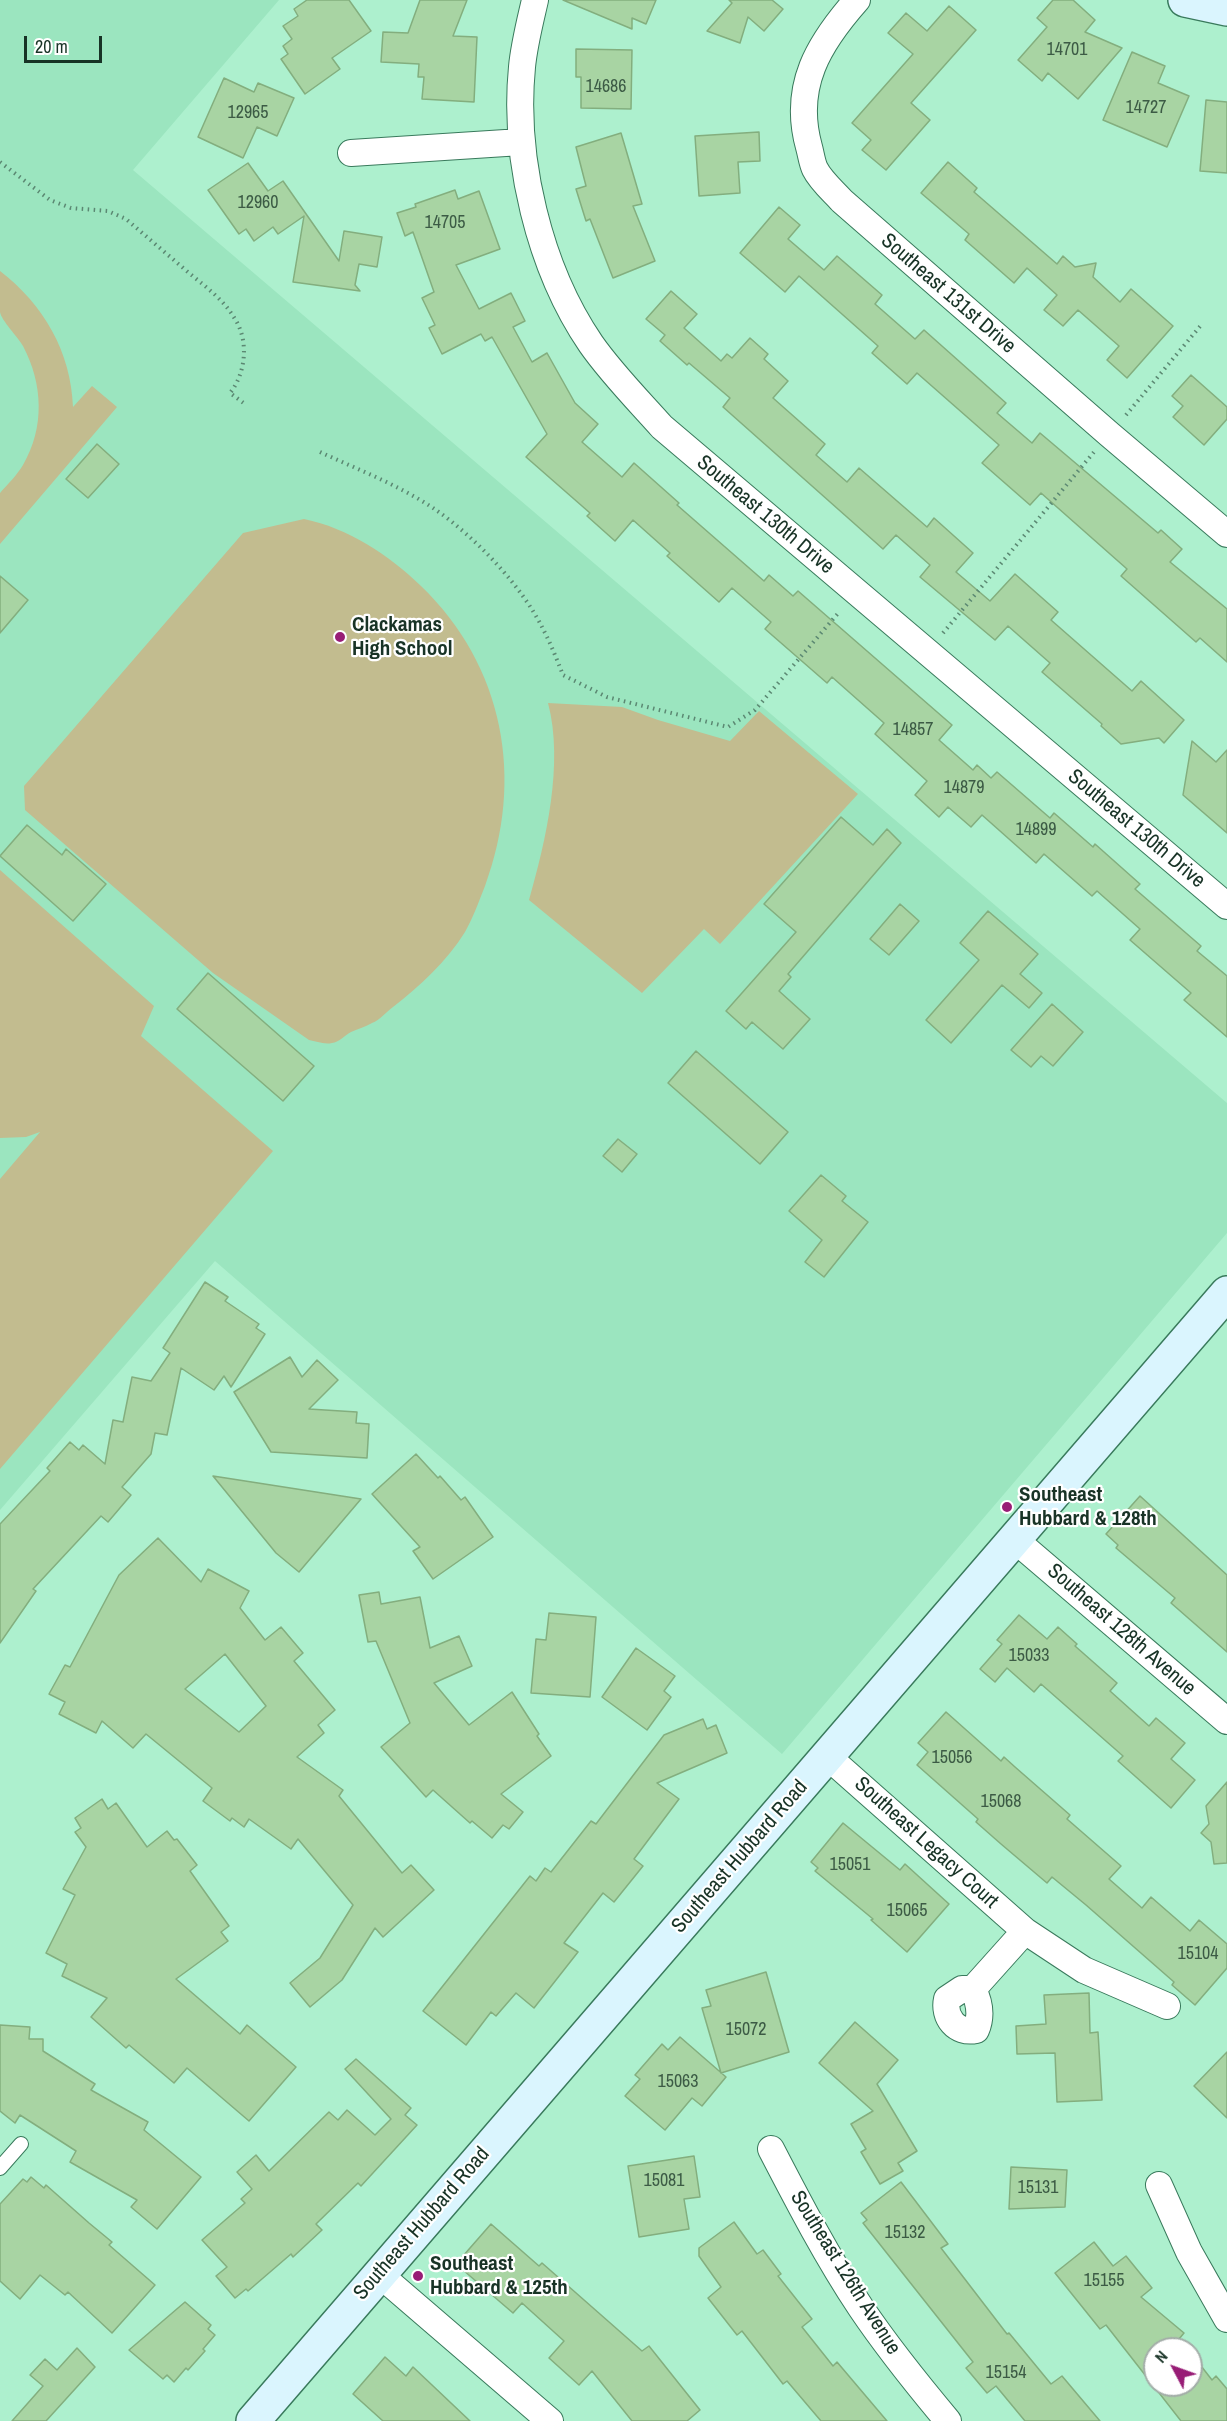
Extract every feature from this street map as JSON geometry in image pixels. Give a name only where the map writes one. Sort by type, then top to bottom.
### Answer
[{"type":"main road","points":[[1185,0],[1227,9]]},
{"type":"main road","name":"Southeast Hubbard Road","points":[[253,2421],[1227,1293]]},
{"type":"street","name":"Southeast 130th Drive","points":[[535,0],[522,66],[521,142],[539,233],[558,288],[591,344],[662,427],[1227,906]]},
{"type":"street","name":"Southeast 131st Drive","points":[[857,0],[831,30],[817,54],[807,84],[804,130],[815,169],[842,201],[1227,534]]},
{"type":"street","points":[[351,153],[521,142]]},
{"type":"street","name":"Southeast 128th Avenue","points":[[1014,1539],[1227,1721]]},
{"type":"street","name":"Southeast Legacy Court","points":[[827,1756],[1025,1930],[1084,1970],[1167,2006]]},
{"type":"street","points":[[973,1989],[1025,1930]]},
{"type":"street","name":"Southeast 126th Avenue","points":[[771,2149],[815,2233],[861,2308],[908,2374],[948,2421]]},
{"type":"street","points":[[1159,2185],[1189,2252],[1227,2319]]},
{"type":"street","points":[[379,2274],[550,2421]]},
{"type":"lane","points":[[0,2168],[21,2144]]},
{"type":"path","points":[[0,162],[50,200],[71,208],[108,211],[126,219],[223,302],[237,321],[243,344],[243,369],[230,393],[245,405]]},
{"type":"path","points":[[927,652],[1202,324]]},
{"type":"path","points":[[320,452],[420,500],[436,510],[483,550],[509,579],[542,627],[563,675],[607,697],[728,727],[752,714],[856,591]]},
{"type":"shaded area","name":"Clackamas High School","points":[[0,0],[279,0],[133,170],[1227,1103],[1227,1233],[782,1754],[215,1261],[0,1510]]},
{"type":"shaded area","points":[[0,271],[30,299],[52,331],[67,367],[73,407],[92,386],[117,407],[0,544],[0,493],[21,469],[30,451],[38,421],[39,406],[38,390],[30,360],[0,312]]},
{"type":"shaded area","points":[[304,519],[352,536],[382,554],[421,586],[449,617],[472,652],[488,688],[499,726],[504,765],[504,805],[497,846],[485,886],[465,932],[432,972],[380,1018],[329,1043],[309,1040],[213,973],[25,810],[24,786],[243,533]]},
{"type":"shaded area","points":[[548,703],[622,707],[730,741],[759,711],[858,794],[720,944],[704,929],[642,993],[529,900],[547,828],[554,776],[552,726]]},
{"type":"shaded area","points":[[0,870],[154,1006],[141,1036],[273,1151],[0,1469],[0,1179],[40,1132],[26,1137],[0,1138]]},
{"type":"building","points":[[307,0],[349,0],[371,31],[332,58],[340,69],[305,94],[281,59],[288,54],[283,46],[292,39],[283,26],[298,16],[294,9]]},
{"type":"building","points":[[420,0],[467,0],[453,36],[477,37],[474,102],[422,99],[424,77],[418,77],[419,64],[381,62],[383,32],[408,33]]},
{"type":"building","points":[[563,0],[656,0],[646,24],[632,18],[632,29]]},
{"type":"building","points":[[729,0],[772,0],[783,9],[764,31],[748,17],[740,43],[707,31],[732,3]]},
{"type":"building","points":[[1053,0],[1073,0],[1095,20],[1085,32],[1122,48],[1078,99],[1048,73],[1042,81],[1018,60],[1047,27],[1037,18]]},
{"type":"building","points":[[949,6],[976,30],[911,103],[930,120],[886,170],[862,150],[871,140],[852,123],[913,54],[888,33],[906,13],[927,31]]},
{"type":"building","points":[[576,49],[632,50],[631,109],[581,108],[581,77],[576,77]]},
{"type":"building","points":[[1132,52],[1165,66],[1158,83],[1189,96],[1167,147],[1103,120]]},
{"type":"building","points":[[224,78],[254,92],[258,83],[294,98],[277,136],[257,127],[243,158],[198,137]]},
{"type":"building","points":[[1206,100],[1227,102],[1227,173],[1200,171]]},
{"type":"building","points":[[759,132],[760,161],[738,162],[740,193],[699,196],[695,136]]},
{"type":"building","points":[[621,133],[642,204],[633,206],[655,261],[613,278],[590,219],[586,221],[576,189],[586,186],[576,147]]},
{"type":"building","points":[[948,162],[977,188],[974,192],[1057,264],[1063,256],[1075,267],[1096,263],[1093,277],[1120,302],[1131,289],[1173,326],[1127,378],[1107,360],[1119,346],[1078,310],[1063,326],[1044,310],[1057,295],[1027,268],[1014,283],[965,240],[969,234],[921,193]]},
{"type":"building","points":[[248,163],[268,191],[283,181],[339,261],[344,231],[382,237],[377,267],[359,264],[355,285],[360,291],[293,282],[304,216],[278,234],[273,227],[254,241],[246,229],[239,234],[208,190]]},
{"type":"building","points":[[455,190],[458,199],[479,191],[500,249],[456,265],[479,309],[511,293],[525,321],[513,327],[532,362],[547,353],[575,403],[598,424],[582,442],[622,477],[634,463],[679,503],[677,505],[764,581],[769,575],[793,596],[798,591],[952,725],[939,740],[973,770],[977,765],[991,778],[997,772],[1050,818],[1054,813],[1093,847],[1095,844],[1140,884],[1135,889],[1201,946],[1197,951],[1227,976],[1227,1037],[1184,1000],[1191,993],[1130,940],[1140,929],[1097,891],[1092,896],[1044,854],[1036,863],[982,815],[971,827],[948,807],[939,817],[915,795],[927,781],[875,734],[884,723],[832,677],[827,683],[765,629],[771,622],[732,588],[719,602],[667,556],[670,553],[633,520],[615,541],[587,516],[590,513],[526,457],[547,434],[492,337],[485,341],[481,334],[442,354],[429,328],[435,325],[422,298],[434,292],[413,232],[405,236],[397,213]]},
{"type":"building","points":[[779,207],[800,225],[788,239],[824,270],[837,256],[882,295],[875,304],[915,339],[924,330],[1006,403],[997,413],[1032,443],[1040,433],[1158,533],[1161,530],[1182,549],[1170,562],[1227,609],[1227,662],[1200,638],[1196,642],[1121,576],[1127,569],[1041,493],[1030,505],[982,463],[999,445],[917,373],[907,384],[872,353],[878,346],[799,276],[785,292],[740,253]]},
{"type":"building","points":[[671,291],[697,314],[684,328],[721,361],[727,354],[732,358],[750,338],[768,354],[764,359],[788,381],[773,398],[825,444],[816,455],[847,482],[859,468],[927,527],[934,518],[973,553],[956,572],[990,601],[1015,574],[1058,612],[1051,620],[1132,691],[1141,681],[1184,720],[1164,743],[1159,738],[1121,744],[1101,726],[1102,724],[1042,672],[1050,663],[1008,626],[995,640],[920,577],[930,565],[896,535],[883,549],[723,407],[730,398],[660,341],[665,335],[646,319]]},
{"type":"building","points":[[1191,375],[1227,407],[1227,419],[1204,445],[1173,417],[1183,406],[1172,396]]},
{"type":"building","points":[[97,444],[119,464],[88,498],[66,479]]},
{"type":"building","points":[[0,576],[28,600],[0,633]]},
{"type":"building","points":[[1192,741],[1216,762],[1227,750],[1227,833],[1183,795]]},
{"type":"building","points":[[841,817],[873,845],[887,829],[901,843],[788,974],[791,977],[779,991],[810,1019],[783,1049],[752,1022],[746,1029],[726,1011],[796,932],[764,904]]},
{"type":"building","points":[[27,825],[62,855],[66,849],[106,884],[73,921],[0,856]]},
{"type":"building","points":[[900,904],[919,921],[889,955],[870,939]]},
{"type":"building","points":[[988,911],[1038,954],[1020,974],[1042,993],[1029,1008],[1002,985],[951,1043],[926,1020],[979,960],[960,943]]},
{"type":"building","points":[[208,973],[314,1066],[283,1101],[177,1009]]},
{"type":"building","points":[[1052,1004],[1083,1032],[1053,1066],[1041,1056],[1031,1067],[1011,1050]]},
{"type":"building","points":[[696,1051],[788,1132],[760,1164],[668,1083]]},
{"type":"building","points":[[618,1139],[637,1154],[622,1172],[603,1156]]},
{"type":"building","points":[[821,1175],[846,1196],[842,1201],[868,1222],[824,1277],[805,1262],[822,1240],[789,1211]]},
{"type":"building","points":[[205,1282],[228,1297],[225,1301],[259,1324],[256,1328],[265,1334],[231,1387],[224,1376],[214,1390],[181,1368],[167,1435],[155,1433],[151,1454],[122,1487],[131,1495],[108,1522],[101,1516],[33,1589],[36,1591],[0,1643],[0,1524],[50,1471],[47,1468],[70,1442],[79,1450],[83,1445],[105,1464],[113,1420],[123,1422],[132,1377],[151,1381],[170,1353],[163,1348]]},
{"type":"building","points":[[290,1357],[302,1377],[317,1360],[338,1380],[309,1409],[357,1412],[356,1423],[369,1424],[367,1458],[271,1452],[234,1392]]},
{"type":"building","points":[[416,1454],[461,1500],[465,1497],[493,1537],[433,1579],[413,1551],[420,1547],[372,1494]]},
{"type":"building","points":[[213,1476],[361,1499],[299,1572],[276,1553]]},
{"type":"building","points":[[1140,1496],[1227,1575],[1227,1652],[1171,1603],[1175,1598],[1116,1548],[1118,1545],[1106,1534]]},
{"type":"building","points":[[158,1538],[201,1582],[208,1569],[249,1591],[240,1608],[265,1640],[281,1627],[303,1653],[294,1661],[335,1710],[318,1725],[324,1733],[297,1757],[343,1790],[339,1796],[402,1873],[411,1865],[434,1890],[383,1937],[375,1928],[342,1980],[310,2007],[290,1983],[320,1958],[353,1905],[298,1839],[291,1849],[249,1819],[244,1827],[232,1818],[230,1821],[203,1801],[212,1788],[146,1734],[133,1748],[102,1721],[96,1733],[59,1714],[65,1702],[49,1694],[65,1665],[70,1667],[119,1575]],"holes":[[[225,1654],[266,1706],[239,1732],[185,1689]]]},
{"type":"building","points":[[379,1592],[381,1604],[420,1597],[430,1648],[459,1636],[472,1666],[434,1683],[469,1725],[512,1692],[551,1756],[501,1794],[523,1812],[509,1829],[503,1825],[492,1838],[472,1821],[470,1823],[433,1790],[426,1797],[381,1747],[410,1723],[376,1641],[368,1642],[359,1595]]},
{"type":"building","points":[[549,1613],[596,1617],[590,1697],[531,1693],[536,1639],[546,1640]]},
{"type":"building","points":[[1019,1615],[1047,1639],[1058,1627],[1077,1644],[1075,1646],[1117,1683],[1110,1691],[1149,1726],[1156,1718],[1185,1743],[1171,1759],[1195,1780],[1171,1808],[1118,1761],[1123,1756],[1041,1684],[1034,1692],[1007,1668],[995,1682],[980,1669],[1002,1644],[997,1640]]},
{"type":"building","points":[[636,1648],[675,1676],[664,1691],[671,1697],[647,1730],[602,1697]]},
{"type":"building","points":[[946,1712],[1001,1761],[1004,1757],[1070,1815],[1067,1819],[1121,1866],[1109,1879],[1142,1908],[1151,1897],[1190,1931],[1199,1920],[1227,1944],[1227,1968],[1195,2005],[1172,1985],[1174,1982],[1086,1905],[1052,1877],[1047,1883],[1001,1844],[976,1822],[978,1819],[917,1765],[928,1752],[918,1743]]},
{"type":"building","points":[[703,1719],[707,1729],[716,1725],[727,1753],[657,1783],[679,1799],[634,1859],[643,1866],[614,1902],[603,1893],[564,1943],[578,1952],[534,2008],[516,1993],[496,2016],[491,2012],[466,2045],[423,2011],[530,1876],[536,1881],[545,1868],[551,1872],[591,1821],[596,1824],[664,1735]]},
{"type":"building","points":[[1227,1782],[1227,1863],[1214,1864],[1211,1842],[1201,1833],[1209,1824],[1206,1806]]},
{"type":"building","points":[[102,1799],[108,1809],[116,1803],[147,1847],[167,1831],[174,1840],[177,1839],[197,1865],[190,1871],[229,1926],[221,1932],[228,1941],[176,1979],[240,2034],[247,2025],[296,2067],[249,2121],[187,2068],[174,2083],[129,2045],[126,2048],[91,2017],[107,1998],[62,1976],[67,1964],[46,1953],[75,1895],[63,1889],[86,1847],[75,1832],[81,1828],[75,1818]]},
{"type":"building","points":[[843,1823],[900,1870],[905,1864],[949,1904],[907,1952],[871,1920],[873,1919],[815,1871],[818,1868],[811,1862]]},
{"type":"building","points":[[766,1972],[789,2052],[721,2073],[702,2008],[711,2006],[706,1990]]},
{"type":"building","points":[[1089,1993],[1090,2033],[1098,2032],[1102,2100],[1057,2102],[1055,2053],[1017,2054],[1016,2026],[1046,2024],[1044,1995]]},
{"type":"building","points":[[855,2022],[898,2060],[877,2084],[917,2151],[898,2163],[903,2171],[880,2184],[861,2152],[866,2149],[851,2124],[873,2111],[819,2063]]},
{"type":"building","points":[[0,2025],[30,2027],[29,2039],[43,2039],[43,2051],[95,2084],[91,2090],[148,2122],[144,2130],[201,2177],[157,2229],[131,2207],[137,2200],[70,2162],[76,2151],[20,2115],[15,2123],[0,2111]]},
{"type":"building","points":[[680,2037],[726,2077],[702,2106],[692,2098],[665,2130],[625,2096],[640,2079],[635,2075],[662,2044],[668,2050]]},
{"type":"building","points":[[1227,2052],[1227,2118],[1194,2086]]},
{"type":"building","points":[[356,2059],[411,2108],[405,2115],[417,2125],[361,2186],[358,2183],[316,2224],[322,2230],[293,2257],[291,2254],[248,2291],[246,2289],[235,2298],[216,2276],[227,2267],[202,2240],[245,2203],[241,2199],[252,2189],[237,2172],[256,2155],[269,2171],[329,2112],[338,2120],[347,2110],[375,2135],[391,2119],[345,2069]]},
{"type":"building","points":[[694,2156],[700,2197],[684,2199],[689,2229],[639,2237],[628,2166]]},
{"type":"building","points":[[1011,2167],[1067,2170],[1065,2207],[1009,2209]]},
{"type":"building","points":[[31,2177],[44,2188],[46,2185],[112,2242],[109,2245],[155,2285],[112,2333],[68,2292],[65,2295],[40,2275],[20,2299],[0,2281],[0,2204],[23,2179],[27,2182]]},
{"type":"building","points":[[901,2182],[948,2244],[941,2248],[1007,2334],[1009,2333],[1051,2384],[1062,2376],[1100,2421],[1025,2421],[996,2386],[987,2393],[966,2368],[973,2362],[863,2223],[867,2220],[861,2213]]},
{"type":"building","points":[[734,2222],[757,2254],[763,2250],[781,2274],[778,2276],[812,2319],[802,2327],[833,2366],[837,2362],[887,2421],[821,2421],[787,2381],[783,2384],[742,2331],[737,2335],[708,2298],[721,2287],[699,2256],[699,2248]]},
{"type":"building","points":[[491,2224],[539,2266],[542,2263],[642,2351],[649,2346],[700,2410],[687,2421],[632,2421],[592,2371],[579,2385],[549,2358],[564,2341],[522,2303],[513,2313],[456,2264]]},
{"type":"building","points":[[1094,2242],[1113,2266],[1126,2256],[1152,2288],[1141,2297],[1184,2333],[1181,2337],[1143,2337],[1143,2372],[1106,2325],[1100,2329],[1055,2273]]},
{"type":"building","points":[[185,2302],[211,2325],[208,2329],[215,2335],[203,2349],[205,2351],[174,2382],[167,2375],[163,2379],[129,2350]]},
{"type":"building","points":[[77,2348],[95,2367],[46,2421],[12,2421],[43,2386],[30,2375],[45,2359],[57,2370]]},
{"type":"building","points":[[385,2357],[406,2376],[413,2367],[470,2421],[383,2421],[353,2394]]},
{"type":"building","points":[[1203,2368],[1212,2380],[1216,2376],[1227,2389],[1227,2421],[1181,2421],[1162,2397],[1203,2397]]},
{"type":"place","name":"Clackamas High School","points":[[340,637]]},
{"type":"place","name":"Southeast Hubbard & 128th","points":[[1007,1507]]},
{"type":"place","name":"Southeast Hubbard & 125th","points":[[418,2276]]}]
